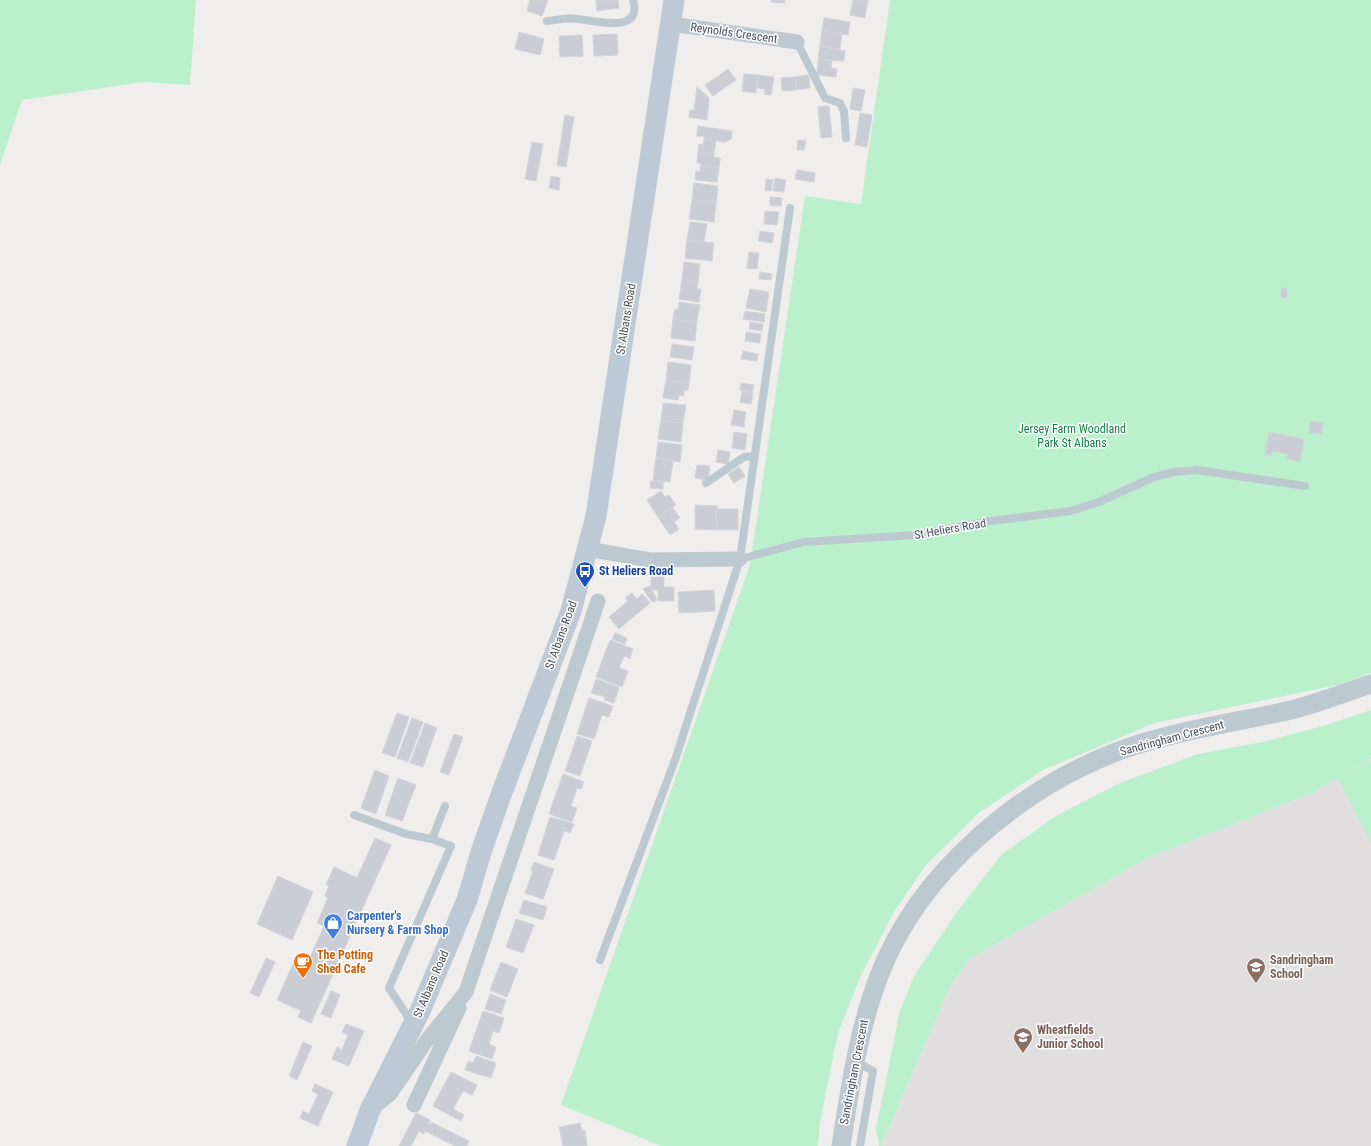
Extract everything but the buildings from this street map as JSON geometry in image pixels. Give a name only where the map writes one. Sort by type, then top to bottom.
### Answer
[{"type":"main road","name":"St Albans Road","points":[[357,1146],[370,1110],[413,1025],[467,900],[496,809],[571,611],[596,516],[674,0]]},
{"type":"street","name":"Reynolds Crescent","points":[[671,24],[797,42]]},
{"type":"street","name":"St Heliers Road","points":[[588,549],[650,560],[740,559]]},
{"type":"street","points":[[414,1104],[466,992],[598,601]]},
{"type":"street","name":"Sandringham Crescent","points":[[841,1146],[854,1060],[862,1027],[879,974],[906,923],[946,870],[972,842],[1005,815],[1033,795],[1064,776],[1127,748],[1149,741],[1235,721],[1284,712],[1371,684]]},
{"type":"street","points":[[370,1110],[390,1094],[427,1040],[466,992]]},
{"type":"lane","points":[[548,21],[577,18],[593,22],[613,23],[628,20],[634,16],[636,10],[633,0]]},
{"type":"lane","points":[[797,42],[825,98],[840,103],[844,111],[846,138]]},
{"type":"lane","points":[[600,960],[675,760],[740,559],[790,208]]},
{"type":"lane","points":[[706,483],[744,457],[755,456]]},
{"type":"lane","name":"St Heliers Road","points":[[740,559],[804,542],[915,535],[991,521],[1071,510],[1099,502],[1154,476],[1174,472],[1197,470],[1305,486]]},
{"type":"lane","points":[[432,839],[445,806]]},
{"type":"lane","points":[[354,815],[406,834],[432,839],[451,846],[389,988],[413,1025]]},
{"type":"lane","points":[[854,1060],[873,1071],[860,1146]]},
{"type":"shaded area","name":"Sandringham School","points":[[1371,759],[1371,1146],[881,1146],[950,987],[969,959],[1150,857],[1312,793]]},
{"type":"green space","points":[[0,0],[196,0],[190,85],[143,82],[22,100],[0,165]]},
{"type":"green space","name":"Jersey Farm Woodland Park St Albans","points":[[890,0],[1371,0],[1371,673],[1337,685],[1155,723],[1043,770],[980,812],[926,865],[894,912],[862,973],[838,1033],[820,1122],[818,1146],[661,1146],[561,1105],[750,565],[805,196],[861,204]]},
{"type":"green space","points":[[1371,710],[1371,759],[1347,773],[1371,761],[1371,843],[1338,778],[1312,793],[1150,857],[969,959],[950,987],[881,1146],[879,1146],[876,1129],[900,1011],[914,976],[956,913],[1002,854],[1056,816],[1120,783],[1198,754],[1262,742],[1323,726]]},
{"type":"place","name":"St Heliers Road","points":[[585,588]]},
{"type":"place","name":"Carpenter's Nursery & Farm Shop","points":[[333,940]]},
{"type":"place","name":"The Potting Shed Cafe","points":[[303,979]]},
{"type":"place","name":"Sandringham School","points":[[1256,984]]},
{"type":"place","name":"Wheatfields Junior School","points":[[1023,1054]]}]
